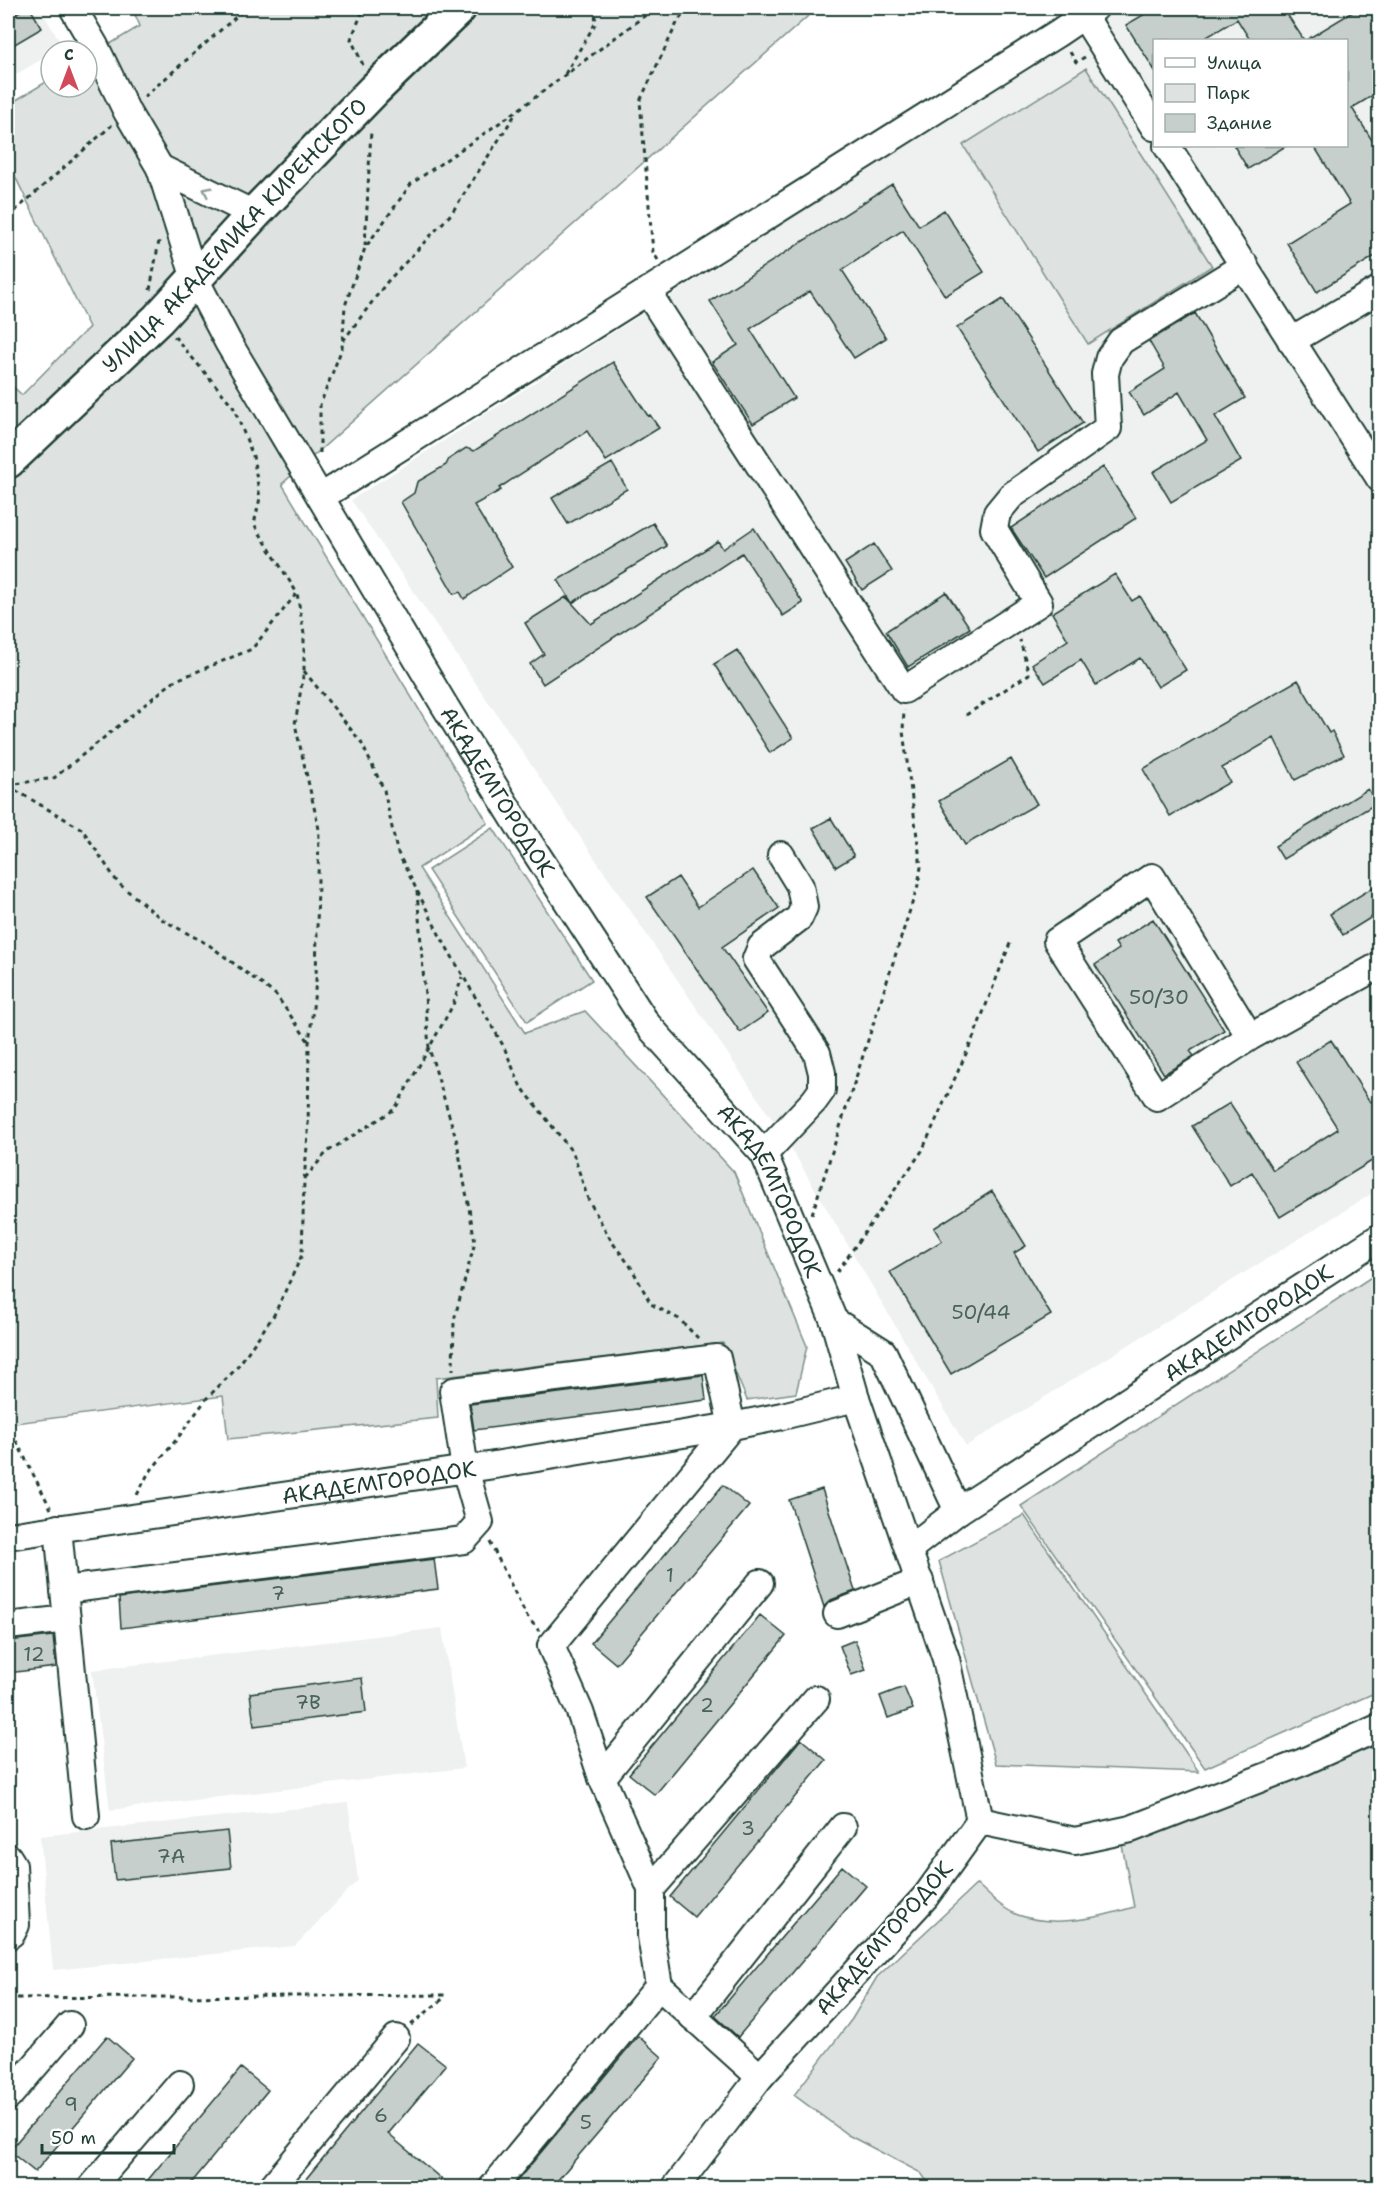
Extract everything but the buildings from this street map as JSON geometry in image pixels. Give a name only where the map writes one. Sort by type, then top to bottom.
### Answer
[{"type":"main road","name":"УЛИЦА АКАДЕМИКА КИРЕНСКОГО","points":[[8,460],[158,319],[254,214],[374,90],[459,8]]},
{"type":"street","name":"АКАДЕМГОРОДОК","points":[[73,8],[95,46],[127,112],[160,168],[195,279],[228,342],[523,833],[647,1024],[764,1154],[834,1321],[856,1398],[946,1659],[980,1821],[926,1896],[760,2077],[675,2187]]},
{"type":"street","points":[[321,497],[1089,12],[1153,124]]},
{"type":"street","points":[[1168,147],[1380,479]]},
{"type":"street","points":[[160,168],[254,214]]},
{"type":"street","points":[[647,291],[904,690],[1039,603],[994,529],[997,513],[1011,496],[1108,428],[1105,374],[1109,358],[1121,341],[1245,265]]},
{"type":"street","points":[[1291,340],[1380,289]]},
{"type":"street","points":[[764,1154],[822,1090],[822,1073],[817,1053],[756,959],[761,947],[799,918],[804,907],[800,886],[781,855]]},
{"type":"street","points":[[1250,1037],[1152,878],[1057,941],[1157,1097],[1250,1037],[1380,965]]},
{"type":"street","name":"АКАДЕМГОРОДОК","points":[[909,1549],[958,1511],[1380,1237]]},
{"type":"street","points":[[834,1321],[883,1352],[958,1511]]},
{"type":"street","points":[[64,1590],[464,1540],[480,1522],[465,1469],[453,1391],[717,1358],[732,1426],[551,1646],[580,1712],[602,1778],[651,1889],[651,1936],[659,1986],[760,2077]]},
{"type":"street","name":"АКАДЕМГОРОДОК","points":[[8,1536],[465,1469],[732,1426],[856,1398]]},
{"type":"street","points":[[58,1528],[86,1816]]},
{"type":"street","points":[[837,1614],[920,1581]]},
{"type":"street","points":[[602,1778],[760,1583]]},
{"type":"street","points":[[8,1626],[67,1619]]},
{"type":"street","points":[[651,1889],[816,1699]]},
{"type":"street","points":[[980,1821],[1075,1841],[1131,1829],[1303,1762],[1380,1727]]},
{"type":"street","points":[[693,2017],[843,1827]]},
{"type":"street","points":[[8,1857],[13,1865],[16,1925],[8,1936]]},
{"type":"street","points":[[492,2187],[659,1986]]},
{"type":"street","points":[[8,2097],[70,2025]]},
{"type":"street","points":[[271,2187],[396,2038]]},
{"type":"street","points":[[91,2187],[180,2084]]},
{"type":"path","points":[[321,497],[320,405],[342,343],[345,306],[365,248],[374,90],[351,39],[364,8]]},
{"type":"path","points":[[564,76],[595,24],[596,8]]},
{"type":"path","points":[[365,248],[411,184],[518,110],[655,8]]},
{"type":"path","points":[[659,260],[653,252],[640,101],[678,21],[688,8]]},
{"type":"path","points":[[1070,52],[1076,62],[1088,54]]},
{"type":"path","points":[[342,343],[387,282],[451,214],[518,110]]},
{"type":"path","points":[[114,123],[118,132]]},
{"type":"path","points":[[149,293],[160,239]]},
{"type":"path","points":[[124,1519],[148,1474],[207,1398],[236,1369],[274,1315],[302,1255],[308,1135],[309,1043],[316,981],[319,829],[295,724],[304,671],[304,634],[297,593],[254,524],[260,498],[253,456],[233,406],[173,335]]},
{"type":"path","points":[[8,786],[54,778],[174,681],[252,649],[297,593]]},
{"type":"path","points":[[966,715],[1029,674],[1018,634]]},
{"type":"path","points":[[304,671],[361,742],[384,790],[397,851],[416,889],[504,1047],[520,1084],[573,1153],[588,1199],[612,1242],[631,1267],[651,1304],[679,1319],[717,1358]]},
{"type":"path","points":[[802,1244],[918,885],[921,867],[903,731],[904,690]]},
{"type":"path","points":[[8,786],[82,829],[118,883],[163,920],[209,945],[276,994],[309,1043]]},
{"type":"path","points":[[416,889],[429,1048],[457,1142],[475,1242],[454,1320],[453,1391]]},
{"type":"path","points":[[823,1292],[922,1151],[974,1036],[1011,941]]},
{"type":"path","points":[[304,1179],[327,1152],[395,1109],[453,1005],[463,975]]},
{"type":"path","points":[[8,1425],[54,1514],[58,1528]]},
{"type":"path","points":[[480,1522],[526,1615],[551,1646]]},
{"type":"path","points":[[8,1998],[447,1995],[396,2038]]},
{"type":"shaded area","points":[[8,8],[40,8],[58,39],[39,39],[39,61],[8,79]]},
{"type":"shaded area","points":[[1121,8],[1379,8],[1379,1189],[966,1446],[785,1138],[351,500]]},
{"type":"shaded area","points":[[442,1628],[464,1768],[110,1810],[92,1670]]},
{"type":"shaded area","points":[[348,1803],[358,1880],[295,1946],[53,1970],[40,1836]]},
{"type":"green space","points":[[132,8],[817,8],[282,484],[488,823],[419,868],[525,1033],[585,1011],[734,1172],[807,1346],[796,1393],[747,1400],[723,1343],[436,1378],[438,1418],[228,1439],[223,1396],[8,1424],[8,382],[22,395],[89,327],[8,162],[8,105],[39,86],[39,99],[99,99],[99,51],[140,26]]},
{"type":"green space","points":[[1086,68],[1212,266],[1088,344],[963,145]]},
{"type":"green space","points":[[493,828],[592,980],[527,1022],[428,870]]},
{"type":"green space","points":[[1379,1272],[1379,1691],[1205,1768],[1021,1506]]},
{"type":"green space","points":[[1024,1515],[1199,1772],[996,1764],[939,1561]]},
{"type":"green space","points":[[1379,1744],[1379,2187],[931,2187],[921,2173],[848,2135],[794,2095],[852,2019],[877,1977],[977,1884],[1007,1909],[1032,1919],[1076,1920],[1134,1907],[1122,1845]]}]
